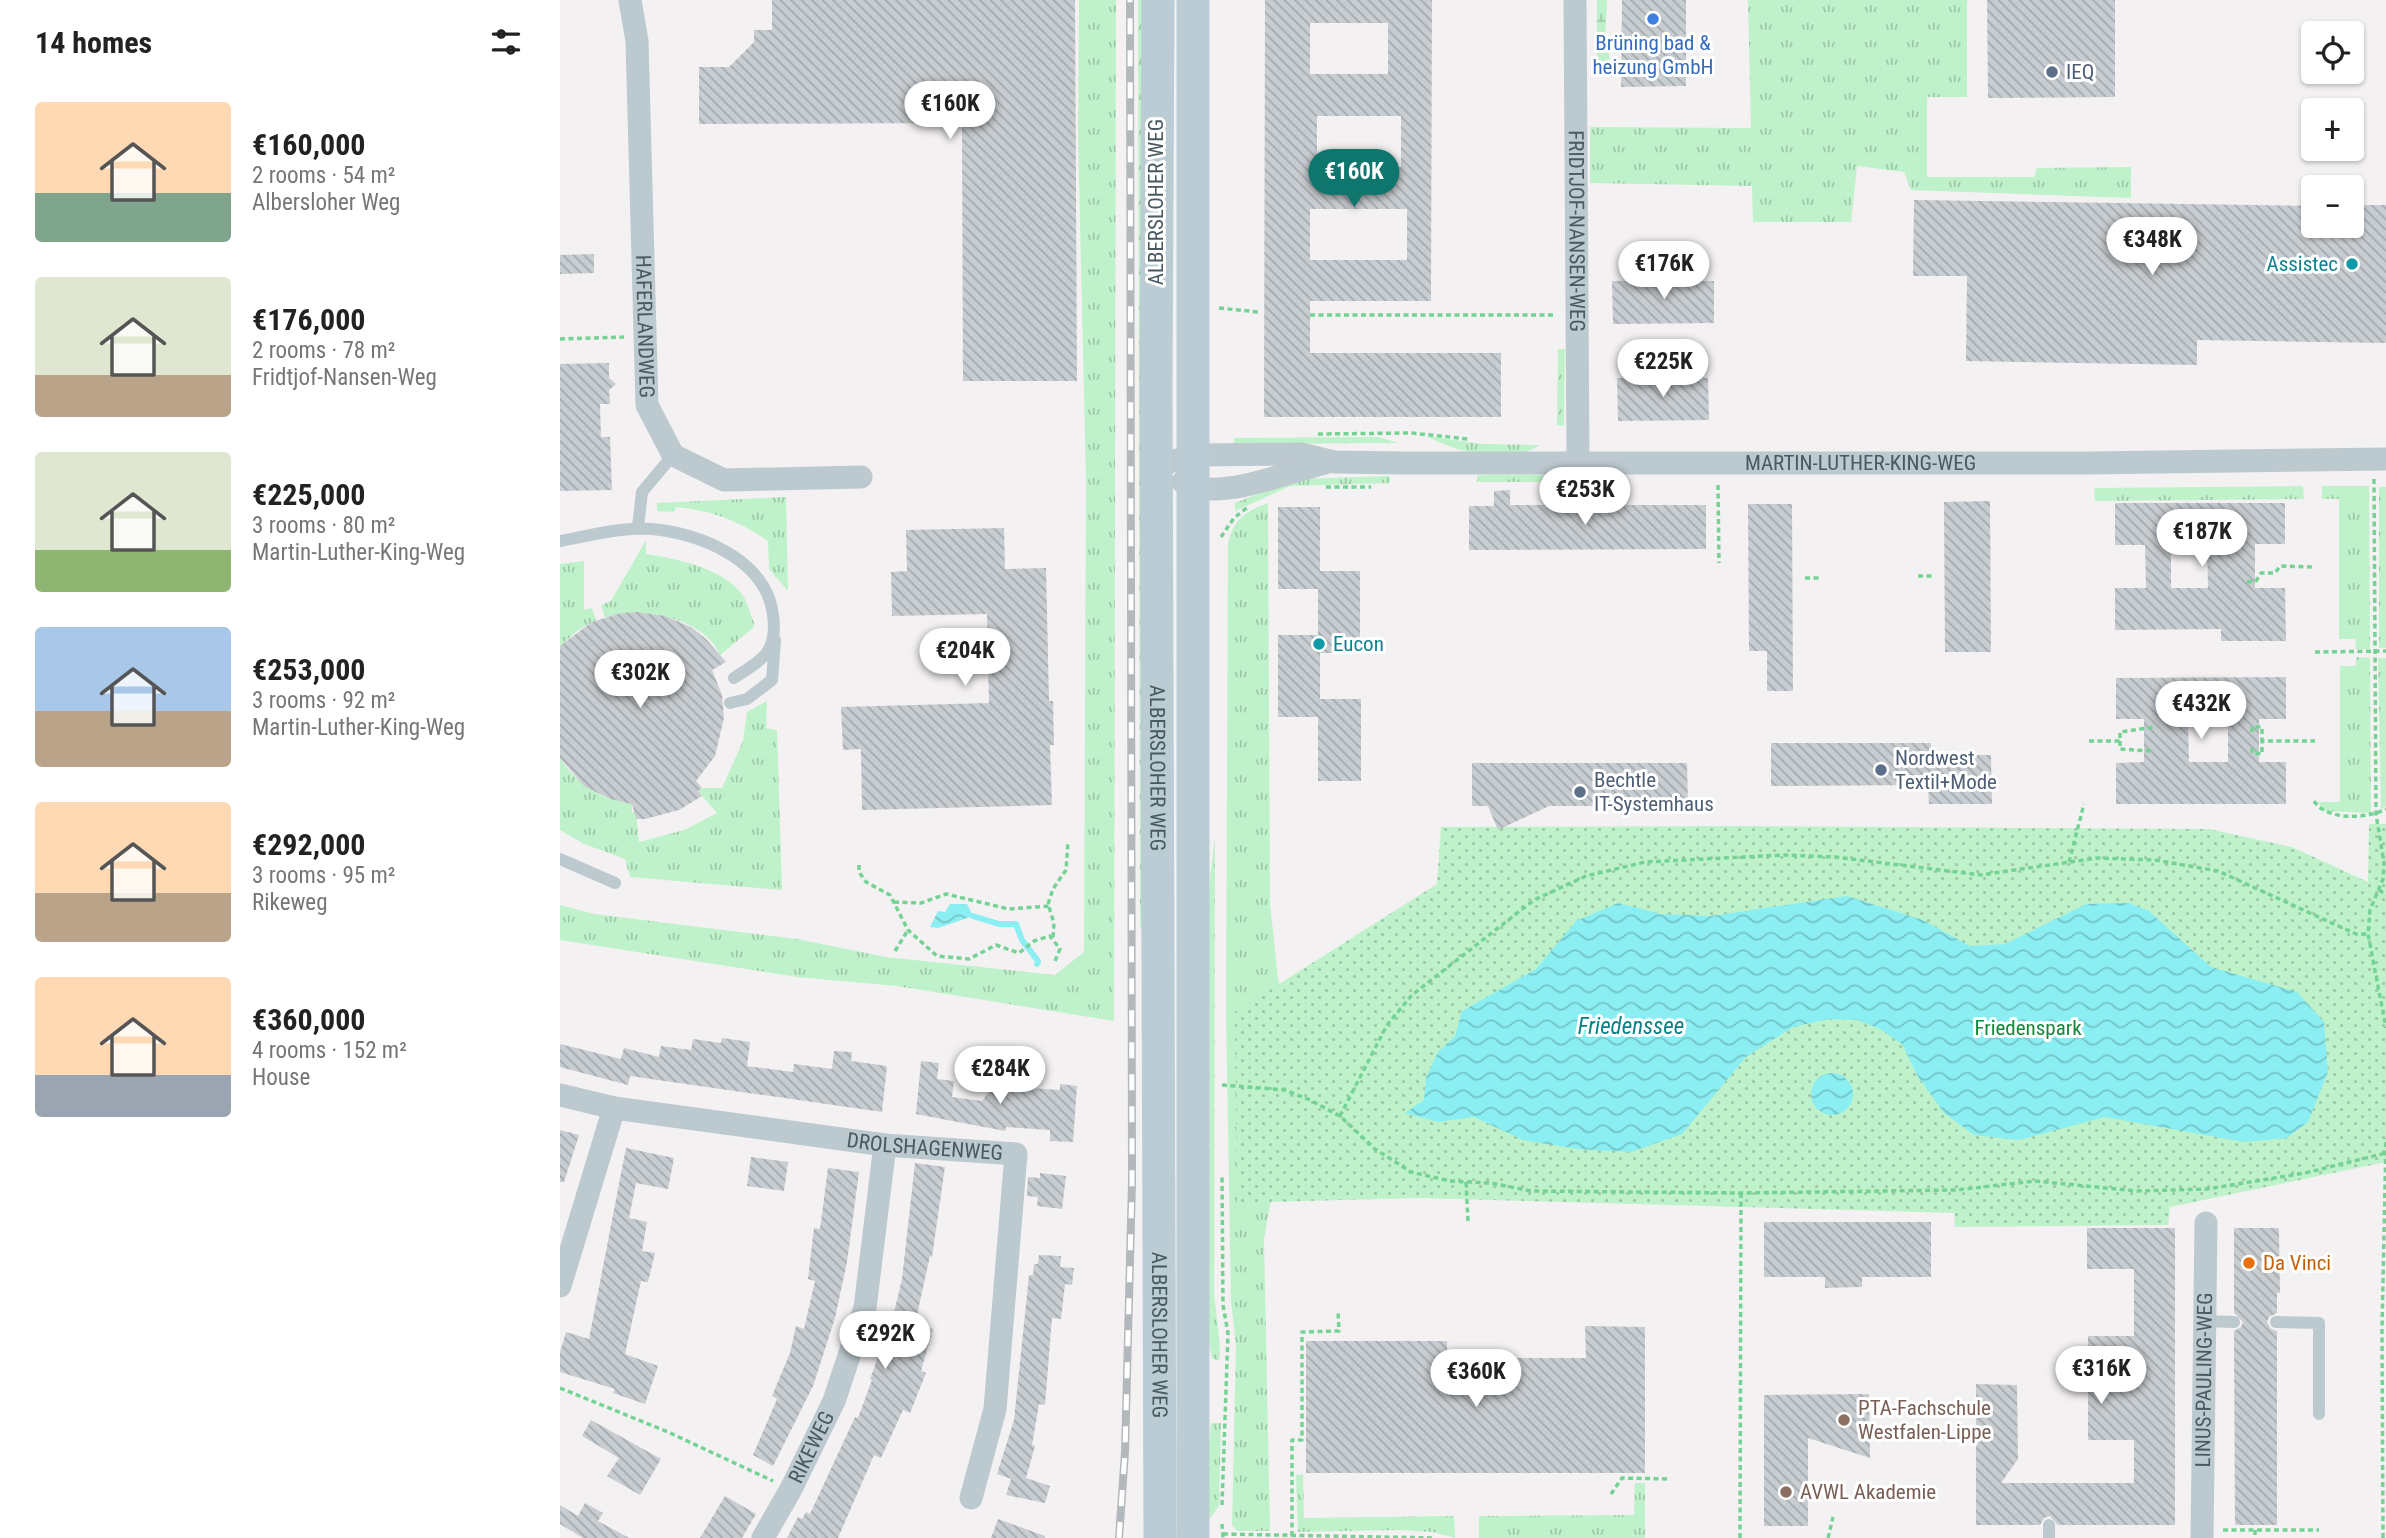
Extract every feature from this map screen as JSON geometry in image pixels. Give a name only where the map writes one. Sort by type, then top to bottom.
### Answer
[{"type":"main road","name":"ALBERSLOHER WEG","points":[[1158,0],[1156,466],[1160,1538]]},
{"type":"main road","name":"ALBERSLOHER WEG","points":[[1193,0],[1195,489],[1208,1536]]},
{"type":"street","name":"HAFERLANDWEG","points":[[630,0],[637,40],[647,405],[673,455]]},
{"type":"street","name":"FRIDTJOF-NANSEN-WEG","points":[[1575,0],[1578,462]]},
{"type":"street","name":"MARTIN-LUTHER-KING-WEG","points":[[1156,466],[1195,455],[1301,454],[1334,461],[2089,463],[2380,459]]},
{"type":"street","points":[[673,455],[724,480],[861,477]]},
{"type":"street","name":"MARTIN-LUTHER-KING-WEG","points":[[1156,466],[1195,489],[1229,490],[1334,461]]},
{"type":"street","name":"DROLSHAGENWEG","points":[[560,1096],[614,1108],[885,1145],[1016,1154],[995,1409],[971,1497]]},
{"type":"street","points":[[560,1286],[614,1108]]},
{"type":"street","name":"RIKEWEG","points":[[763,1538],[791,1489],[834,1401],[865,1308],[885,1145]]},
{"type":"street","name":"LINUS-PAULING-WEG","points":[[2202,1538],[2206,1223]]},
{"type":"lane","points":[[638,527],[642,492],[673,455]]},
{"type":"lane","points":[[560,541],[638,527],[687,536],[734,557],[763,581],[771,597],[775,624],[776,654],[772,681],[747,699],[730,703]]},
{"type":"lane","points":[[734,678],[764,656],[771,646],[775,624]]},
{"type":"lane","points":[[560,859],[615,883]]},
{"type":"lane","points":[[2203,1321],[2234,1322]]},
{"type":"lane","points":[[2276,1322],[2319,1323],[2319,1414]]},
{"type":"path","points":[[1555,302],[1555,328]]},
{"type":"path","points":[[1214,307],[1258,312]]},
{"type":"path","points":[[1310,315],[1554,315]]},
{"type":"path","points":[[560,339],[645,337]]},
{"type":"path","points":[[1411,433],[1475,440]]},
{"type":"path","points":[[2380,459],[2376,814],[2385,864],[2379,890],[2370,910],[2368,934],[2386,1028]]},
{"type":"path","points":[[1718,485],[1719,562]]},
{"type":"path","points":[[1320,487],[1373,487]]},
{"type":"path","points":[[1218,545],[1234,518],[1252,504]]},
{"type":"path","points":[[2247,582],[2256,581],[2261,573],[2275,573],[2280,566],[2315,567]]},
{"type":"path","points":[[1918,576],[1933,576]]},
{"type":"path","points":[[1805,578],[1819,578]]},
{"type":"path","points":[[2315,652],[2386,651]]},
{"type":"path","points":[[2150,748],[2149,751],[2120,749],[2120,732],[2135,733],[2140,727],[2151,729]]},
{"type":"path","points":[[2252,732],[2252,727],[2262,727],[2262,754],[2252,753],[2252,748]]},
{"type":"path","points":[[2089,741],[2120,741]]},
{"type":"path","points":[[2262,741],[2315,741]]},
{"type":"path","points":[[2314,802],[2322,811],[2332,815],[2376,814],[2386,809]]},
{"type":"path","points":[[2069,862],[2084,804]]},
{"type":"path","points":[[1055,961],[1060,949],[1053,937],[1055,929],[1049,906],[1053,889],[1066,870],[1068,842]]},
{"type":"path","points":[[1340,1116],[1387,1025],[1412,995],[1534,900],[1586,876],[1646,862],[1783,855],[1835,857],[1981,875],[2097,858],[2155,860],[2218,871],[2356,934],[2368,934]]},
{"type":"path","points":[[859,865],[859,872],[866,882],[886,892],[908,930],[937,956],[954,960],[976,957],[996,945],[1019,953],[1038,939],[1053,937]]},
{"type":"path","points":[[2379,890],[2386,895]]},
{"type":"path","points":[[894,902],[921,903],[946,894],[1009,909],[1049,906]]},
{"type":"path","points":[[895,951],[908,930]]},
{"type":"path","points":[[1222,1086],[1285,1090],[1340,1116],[1375,1149],[1411,1172],[1531,1191],[1741,1193],[1956,1190],[2035,1181],[2137,1191],[2207,1189],[2305,1173],[2386,1153]]},
{"type":"path","points":[[2383,1538],[2386,1138]]},
{"type":"path","points":[[1222,1168],[1223,1305],[1228,1333],[1222,1515]]},
{"type":"path","points":[[1466,1182],[1468,1222]]},
{"type":"path","points":[[1740,1538],[1741,1193]]},
{"type":"path","points":[[1292,1536],[1292,1440],[1302,1440],[1302,1332],[1339,1331],[1339,1311]]},
{"type":"path","points":[[560,1388],[668,1432],[791,1489]]},
{"type":"path","points":[[1611,1494],[1622,1478],[1668,1479]]},
{"type":"path","points":[[1828,1538],[1833,1517]]},
{"type":"path","points":[[2222,1538],[2222,1530],[2319,1530]]},
{"type":"path","points":[[2255,1530],[2255,1538]]},
{"type":"path","points":[[1208,1536],[1435,1538]]},
{"type":"green space","points":[[1079,0],[1116,0],[1114,1021],[897,986],[797,977],[560,940],[560,905],[594,914],[797,939],[886,957],[1055,975],[1084,952],[1086,481],[1078,135]]},
{"type":"green space","points":[[1138,0],[1146,0],[1147,926],[1140,927]]},
{"type":"green space","points":[[1597,0],[1607,0],[1605,38],[1611,63],[1605,72],[1598,69],[1597,63]]},
{"type":"green space","points":[[1748,0],[1967,0],[1967,97],[1927,97],[1927,177],[2034,177],[2037,168],[2131,167],[2131,198],[1911,190],[1904,172],[1857,166],[1851,222],[1753,222],[1752,186],[1590,183],[1590,127],[1751,128]]},
{"type":"green space","points":[[1558,349],[1565,349],[1564,426],[1557,425]]},
{"type":"green space","points":[[1427,436],[1482,444],[1540,445],[1514,454],[1483,454],[1468,452]]},
{"type":"green space","points":[[1378,437],[1399,443],[1234,444],[1234,438]]},
{"type":"green space","points":[[1548,475],[1548,482],[1477,482],[1477,476]]},
{"type":"green space","points":[[1390,476],[1390,483],[1290,486],[1235,511],[1235,503],[1295,479]]},
{"type":"green space","points":[[2303,486],[2304,499],[2095,501],[2094,488]]},
{"type":"green space","points":[[2322,486],[2369,486],[2370,649],[2356,649],[2355,639],[2339,639],[2339,499],[2322,499]]},
{"type":"green space","points":[[2379,487],[2386,487],[2386,648],[2379,648]]},
{"type":"green space","points":[[786,497],[788,591],[769,569],[768,541],[757,534],[735,522],[701,511],[676,507],[674,512],[657,511],[657,503]]},
{"type":"green space","points":[[1268,503],[1270,903],[1278,979],[1306,1079],[1278,1162],[1264,1239],[1270,1531],[1237,1531],[1232,1525],[1236,1345],[1231,1302],[1226,1014],[1228,545],[1233,529],[1241,518]]},
{"type":"green space","points":[[646,540],[646,554],[700,566],[736,587],[747,603],[754,623],[753,628],[720,655],[712,642],[700,632],[670,618],[635,613],[605,618],[601,605],[611,601]]},
{"type":"green space","points":[[584,561],[584,610],[592,608],[596,620],[577,631],[560,646],[560,564]]},
{"type":"green space","points":[[2356,657],[2370,658],[2371,813],[2324,811],[2318,802],[2340,802],[2340,666],[2356,666]]},
{"type":"green space","points":[[2378,658],[2386,658],[2386,806],[2381,810]]},
{"type":"green space","points":[[767,701],[766,728],[777,730],[782,890],[630,877],[625,859],[584,844],[560,830],[560,758],[574,776],[590,789],[610,798],[632,803],[632,812],[636,812],[639,842],[684,830],[717,813],[698,791],[702,788],[722,788],[743,741],[747,712]]},
{"type":"green space","name":"Friedenspark","points":[[2369,824],[2386,824],[2386,1162],[2170,1207],[2168,1225],[1955,1227],[1954,1213],[1419,1198],[1237,1203],[1235,1012],[1437,884],[1441,827],[2209,829],[2292,847],[2368,882]]},
{"type":"green space","points":[[1215,837],[1214,1294],[1220,1345],[1219,1360],[1212,1359],[1205,1314],[1205,919]]},
{"type":"green space","points":[[1211,1423],[1221,1423],[1219,1506],[1207,1522],[1203,1520]]},
{"type":"green space","points":[[1303,1474],[1304,1518],[1454,1516],[1455,1538],[1433,1532],[1398,1530],[1298,1532],[1296,1475]]},
{"type":"green space","points":[[1635,1483],[1645,1483],[1645,1538],[1479,1538],[1479,1516],[1634,1515]]},
{"type":"water","name":"Friedenssee","points":[[1847,896],[1923,920],[1970,946],[2005,944],[2086,904],[2129,903],[2149,911],[2211,967],[2297,992],[2324,1022],[2328,1072],[2308,1122],[2287,1138],[2244,1142],[2105,1117],[2019,1140],[1974,1135],[1944,1113],[1917,1075],[1902,1044],[1880,1029],[1857,1020],[1829,1019],[1793,1027],[1746,1057],[1682,1134],[1631,1152],[1577,1149],[1523,1140],[1474,1117],[1438,1122],[1405,1113],[1424,1100],[1426,1078],[1438,1052],[1455,1036],[1462,1011],[1536,969],[1576,921],[1618,903],[1661,914],[1711,916]]},
{"type":"water","points":[[950,904],[967,904],[973,916],[938,928],[930,927],[938,911],[945,912]]},
{"type":"water","points":[[1832,1073],[1847,1079],[1853,1094],[1847,1109],[1832,1115],[1817,1109],[1811,1094],[1817,1079]]},
{"type":"building","points":[[772,0],[1075,0],[1077,381],[963,381],[962,123],[699,124],[699,67],[729,67],[754,42],[754,30],[772,30]]},
{"type":"building","points":[[1265,0],[1432,0],[1431,301],[1310,301],[1310,353],[1501,353],[1501,417],[1264,417]],"holes":[[[1310,23],[1388,23],[1388,74],[1310,74]],[[1317,116],[1401,116],[1401,167],[1317,167]],[[1310,209],[1407,209],[1407,260],[1310,260]]]},
{"type":"building","points":[[1622,0],[1686,0],[1686,86],[1621,87]]},
{"type":"building","name":"IEQ","points":[[1987,0],[2115,0],[2115,97],[1988,98]]},
{"type":"building","points":[[1914,200],[2301,206],[2301,238],[2364,238],[2364,205],[2386,205],[2386,343],[2197,340],[2197,365],[1966,361],[1967,276],[1913,276]]},
{"type":"building","points":[[594,254],[594,273],[560,274],[560,255]]},
{"type":"building","points":[[1671,271],[1689,274],[1689,281],[1714,281],[1714,323],[1613,324],[1612,281],[1670,280]]},
{"type":"building","points":[[609,363],[609,378],[616,384],[609,390],[610,404],[600,404],[601,437],[610,437],[612,490],[560,491],[560,364]]},
{"type":"building","points":[[1617,378],[1708,378],[1709,420],[1618,421]]},
{"type":"building","points":[[1510,490],[1510,505],[1706,505],[1706,549],[1469,550],[1469,506],[1494,506],[1494,491]]},
{"type":"building","points":[[1990,501],[1991,652],[1945,652],[1944,502]]},
{"type":"building","points":[[2115,503],[2285,503],[2285,544],[2255,544],[2255,588],[2285,588],[2286,641],[2221,641],[2221,629],[2115,630],[2115,588],[2146,588],[2145,545],[2115,545]],"holes":[[[2171,544],[2207,544],[2208,588],[2171,588]]]},
{"type":"building","points":[[1748,504],[1792,504],[1793,691],[1767,691],[1767,651],[1749,651]]},
{"type":"building","name":"Eucon","points":[[1278,507],[1320,507],[1320,571],[1360,571],[1360,653],[1320,653],[1320,699],[1361,699],[1361,781],[1318,781],[1318,717],[1278,717],[1278,635],[1318,635],[1318,589],[1278,589]]},
{"type":"building","points":[[1004,528],[1005,569],[1046,568],[1049,701],[1053,701],[1054,745],[1050,745],[1052,805],[862,810],[861,749],[843,750],[841,707],[989,703],[987,614],[892,616],[891,572],[907,571],[906,530]]},
{"type":"building","points":[[638,612],[665,616],[691,627],[706,639],[726,662],[712,670],[722,695],[724,718],[715,756],[696,781],[702,788],[698,791],[702,796],[679,810],[645,819],[636,819],[632,804],[610,799],[584,786],[560,758],[560,646],[592,622],[621,613]]},
{"type":"building","points":[[2286,677],[2286,719],[2259,719],[2259,762],[2286,762],[2286,804],[2116,804],[2116,763],[2144,762],[2144,719],[2116,719],[2116,678]],"holes":[[[2188,719],[2228,719],[2228,762],[2189,762]]]},
{"type":"building","name":"Nordwest Textil+Mode","points":[[1771,743],[1931,743],[1931,755],[1991,755],[1992,804],[1929,804],[1928,785],[1771,786]]},
{"type":"building","name":"Bechtle IT-Systemhaus","points":[[1472,763],[1687,763],[1688,806],[1549,806],[1498,830],[1488,806],[1472,806]]},
{"type":"building","points":[[722,1038],[750,1042],[747,1066],[793,1072],[794,1064],[832,1069],[834,1051],[852,1052],[851,1061],[887,1066],[882,1112],[630,1076],[628,1085],[560,1067],[560,1044],[621,1059],[624,1048],[659,1057],[661,1046],[691,1050],[693,1039],[721,1043]]},
{"type":"building","points":[[921,1061],[939,1063],[937,1079],[954,1081],[952,1097],[982,1101],[993,1086],[1060,1090],[1060,1084],[1077,1086],[1073,1142],[1050,1141],[1050,1130],[1006,1127],[1005,1131],[916,1114]]},
{"type":"building","points":[[560,1130],[579,1135],[564,1182],[560,1182]]},
{"type":"building","points":[[626,1148],[674,1158],[668,1189],[636,1183],[629,1218],[647,1222],[642,1251],[655,1253],[648,1282],[641,1281],[625,1354],[658,1366],[645,1404],[613,1393],[615,1389],[560,1372],[560,1352],[566,1332],[589,1339]]},
{"type":"building","points":[[751,1157],[788,1162],[784,1191],[747,1186]]},
{"type":"building","points":[[915,1163],[945,1167],[932,1257],[930,1256],[915,1324],[933,1329],[921,1371],[926,1373],[910,1413],[903,1410],[881,1458],[874,1455],[838,1538],[787,1538],[798,1517],[802,1519],[806,1512],[810,1514],[855,1417],[858,1418],[872,1380],[870,1379],[893,1317],[902,1279]]},
{"type":"building","points":[[828,1168],[859,1172],[847,1262],[835,1318],[813,1386],[773,1466],[753,1455],[777,1399],[772,1396],[790,1353],[796,1326],[804,1329],[815,1281],[808,1279],[814,1228],[820,1229]]},
{"type":"building","points":[[1040,1173],[1066,1176],[1062,1209],[1037,1206],[1038,1197],[1027,1196],[1028,1177],[1040,1178]]},
{"type":"building","points":[[1764,1222],[1931,1222],[1931,1277],[1862,1277],[1862,1287],[1825,1288],[1825,1277],[1764,1277]]},
{"type":"building","points":[[2087,1228],[2175,1228],[2175,1525],[2058,1525],[2050,1516],[2044,1518],[2040,1525],[1976,1525],[1976,1384],[2017,1385],[2018,1459],[2001,1483],[2134,1483],[2134,1440],[2088,1440],[2088,1336],[2134,1336],[2134,1269],[2087,1269]]},
{"type":"building","points":[[2234,1228],[2279,1228],[2280,1293],[2277,1293],[2277,1313],[2269,1317],[2267,1322],[2271,1329],[2277,1331],[2277,1525],[2235,1525],[2234,1331],[2241,1327],[2243,1322],[2234,1313]]},
{"type":"building","points":[[1039,1255],[1061,1256],[1060,1267],[1074,1268],[1072,1285],[1065,1284],[1061,1319],[1052,1318],[1045,1405],[1039,1404],[1032,1445],[1035,1446],[1026,1478],[1050,1486],[1045,1503],[1006,1495],[1011,1479],[997,1474],[1014,1420],[1029,1275],[1033,1275],[1034,1264],[1038,1264]]},
{"type":"building","points":[[1585,1326],[1645,1327],[1645,1473],[1306,1473],[1306,1341],[1447,1341],[1447,1358],[1586,1358]]},
{"type":"building","name":"AVWL Akademie","points":[[1869,1394],[1870,1458],[1808,1438],[1808,1526],[1764,1526],[1764,1395]]},
{"type":"building","points":[[591,1420],[661,1459],[640,1495],[607,1476],[619,1458],[582,1436]]},
{"type":"building","points":[[725,1496],[756,1514],[742,1538],[700,1538]]},
{"type":"building","points":[[585,1503],[603,1513],[598,1521],[629,1538],[583,1538],[560,1524],[560,1505],[578,1516]]},
{"type":"building","points":[[998,1519],[1045,1536],[1045,1538],[991,1538]]},
{"type":"waterway","points":[[973,916],[999,924],[1016,924],[1022,940],[1038,961],[1037,964]]},
{"type":"railway","points":[[1119,1538],[1125,1452],[1132,1183],[1130,0]]},
{"type":"place","name":"Brüning bad & heizung GmbH","points":[[1653,19]]},
{"type":"place","name":"IEQ","points":[[2052,72]]},
{"type":"place","name":"Assistec","points":[[2352,264]]},
{"type":"place","name":"Eucon","points":[[1319,644]]},
{"type":"place","name":"Nordwest Textil+Mode","points":[[1881,770]]},
{"type":"place","name":"Bechtle IT-Systemhaus","points":[[1580,792]]},
{"type":"place","name":"Da Vinci","points":[[2249,1263]]},
{"type":"place","name":"PTA-Fachschule Westfalen-Lippe","points":[[1844,1420]]},
{"type":"place","name":"AVWL Akademie","points":[[1786,1492]]}]
